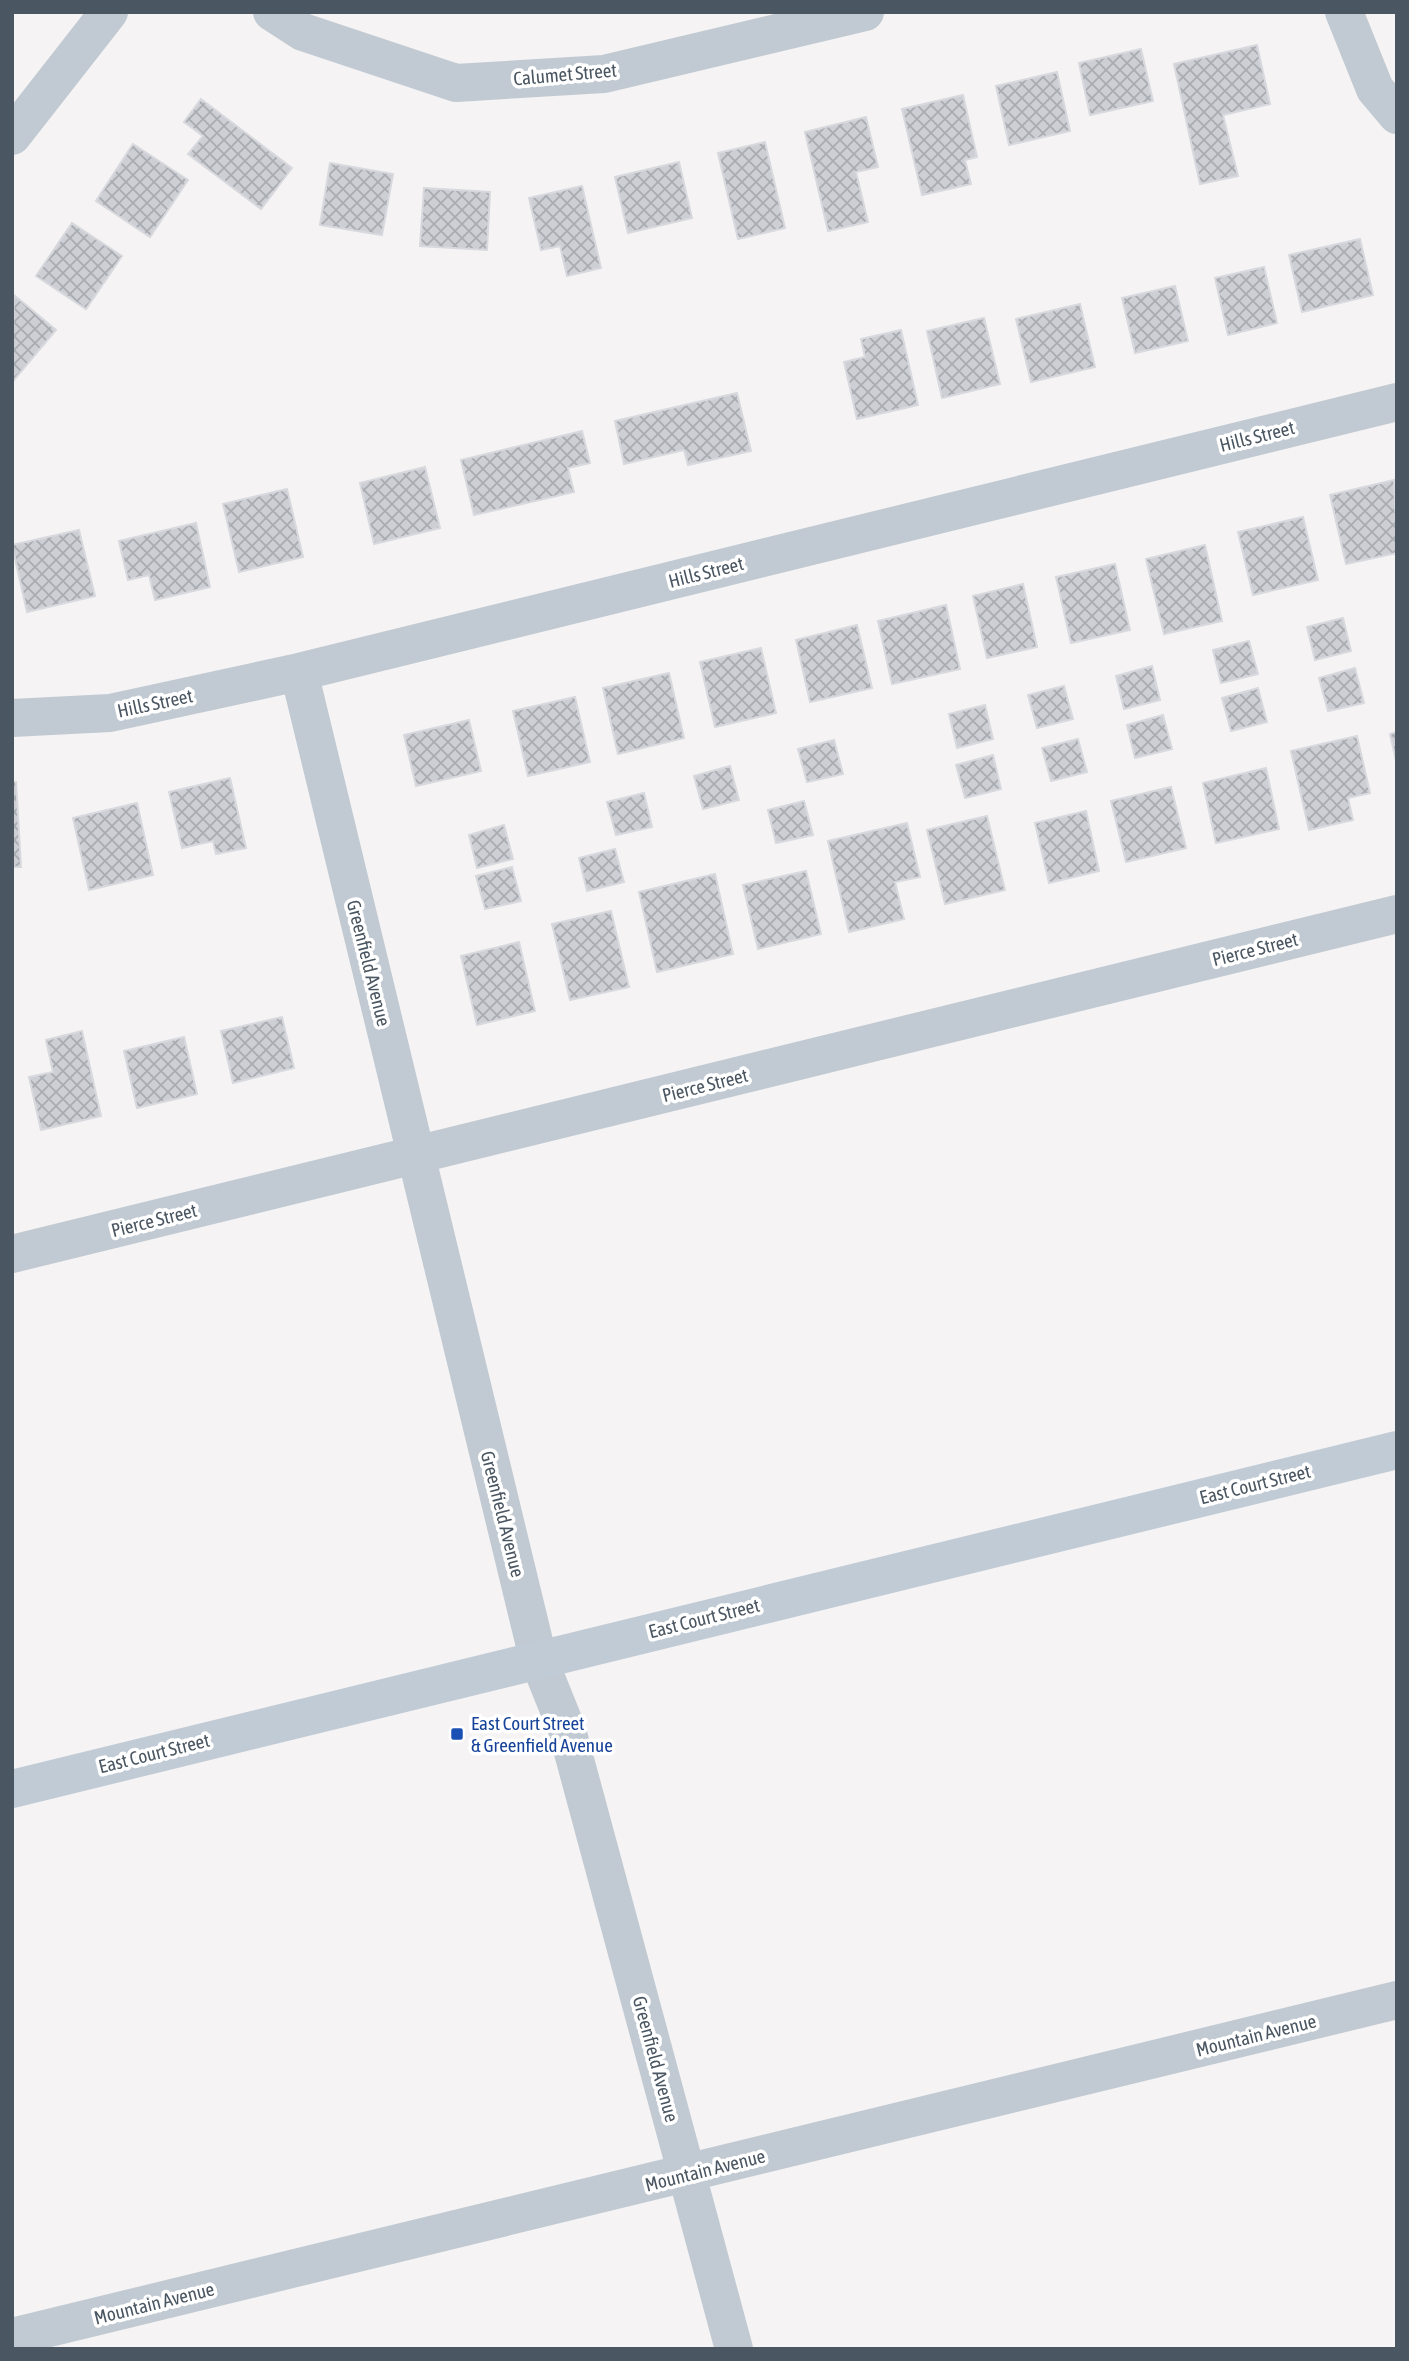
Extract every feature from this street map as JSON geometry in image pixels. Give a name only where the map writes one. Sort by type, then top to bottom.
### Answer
[{"type":"main road","name":"East Court Street","points":[[12,1788],[1397,1450]]},
{"type":"street","points":[[12,136],[109,12]]},
{"type":"street","name":"Calumet Street","points":[[272,12],[303,32],[456,83],[604,74],[865,12]]},
{"type":"street","points":[[1344,12],[1375,89],[1397,115]]},
{"type":"street","name":"Hills Street","points":[[12,718],[110,713],[299,672],[1397,402]]},
{"type":"street","name":"Greenfield Avenue","points":[[299,672],[538,1658],[567,1730],[734,2349]]},
{"type":"street","name":"Pierce Street","points":[[12,1254],[1397,914]]},
{"type":"street","name":"Mountain Avenue","points":[[12,2337],[1397,2000]]},
{"type":"building","points":[[1257,45],[1270,104],[1223,115],[1238,176],[1200,184],[1174,64]]},
{"type":"building","points":[[1141,49],[1153,101],[1090,115],[1079,63]]},
{"type":"building","points":[[1057,72],[1070,131],[1009,145],[996,86]]},
{"type":"building","points":[[963,95],[977,157],[965,160],[971,184],[922,195],[902,109]]},
{"type":"building","points":[[201,99],[292,168],[261,209],[188,154],[203,136],[184,122]]},
{"type":"building","points":[[866,117],[878,167],[856,172],[868,222],[828,231],[805,132]]},
{"type":"building","points":[[765,142],[785,228],[738,239],[718,153]]},
{"type":"building","points":[[133,144],[188,180],[150,237],[96,201]]},
{"type":"building","points":[[679,162],[692,218],[628,233],[615,177]]},
{"type":"building","points":[[330,163],[393,174],[382,235],[320,225]]},
{"type":"building","points":[[582,186],[601,268],[567,276],[560,246],[541,250],[529,198]]},
{"type":"building","points":[[424,188],[490,192],[487,250],[420,246]]},
{"type":"building","points":[[72,223],[122,256],[86,309],[36,276]]},
{"type":"building","points":[[1360,239],[1373,295],[1302,312],[1289,255]]},
{"type":"building","points":[[1264,267],[1277,323],[1228,335],[1215,278]]},
{"type":"building","points":[[1175,286],[1188,341],[1135,353],[1122,298]]},
{"type":"building","points":[[14,295],[56,330],[14,380],[12,378]]},
{"type":"building","points":[[1080,304],[1095,367],[1031,382],[1016,319]]},
{"type":"building","points":[[984,318],[1000,384],[942,398],[927,331]]},
{"type":"building","points":[[901,330],[918,405],[857,419],[844,362],[865,357],[861,339]]},
{"type":"building","points":[[737,393],[751,451],[688,465],[684,450],[624,464],[615,421]]},
{"type":"building","points":[[582,431],[590,463],[568,468],[574,492],[474,515],[461,460]]},
{"type":"building","points":[[425,467],[440,528],[374,544],[360,483]]},
{"type":"building","points":[[1394,480],[1397,553],[1346,564],[1330,495]]},
{"type":"building","points":[[287,489],[303,557],[239,572],[223,504]]},
{"type":"building","points":[[1303,517],[1318,580],[1253,595],[1238,532]]},
{"type":"building","points":[[196,523],[210,587],[155,600],[149,575],[128,580],[119,541]]},
{"type":"building","points":[[79,530],[95,596],[27,612],[12,545]]},
{"type":"building","points":[[1205,545],[1222,621],[1164,634],[1146,559]]},
{"type":"building","points":[[1115,564],[1130,630],[1071,643],[1056,577]]},
{"type":"building","points":[[1023,584],[1037,647],[987,658],[973,596]]},
{"type":"building","points":[[946,605],[960,669],[892,684],[878,621]]},
{"type":"building","points":[[1343,618],[1351,651],[1315,660],[1307,627]]},
{"type":"building","points":[[857,625],[872,688],[810,702],[796,640]]},
{"type":"building","points":[[1249,641],[1258,674],[1221,683],[1213,650]]},
{"type":"building","points":[[761,648],[776,713],[715,727],[700,662]]},
{"type":"building","points":[[1152,666],[1160,700],[1124,709],[1116,676]]},
{"type":"building","points":[[1355,668],[1364,703],[1328,711],[1319,678]]},
{"type":"building","points":[[669,673],[684,738],[618,754],[603,688]]},
{"type":"building","points":[[1064,686],[1073,719],[1037,728],[1028,695]]},
{"type":"building","points":[[1258,688],[1267,722],[1231,731],[1222,698]]},
{"type":"building","points":[[575,697],[590,762],[528,776],[513,711]]},
{"type":"building","points":[[985,705],[993,739],[957,748],[949,714]]},
{"type":"building","points":[[1163,715],[1172,749],[1135,758],[1127,725]]},
{"type":"building","points":[[469,720],[481,771],[416,786],[404,735]]},
{"type":"building","points":[[1397,732],[1397,765],[1390,734]]},
{"type":"building","points":[[1357,736],[1370,793],[1348,798],[1353,820],[1309,830],[1291,751]]},
{"type":"building","points":[[1078,739],[1087,772],[1051,781],[1042,748]]},
{"type":"building","points":[[834,740],[843,774],[807,782],[798,749]]},
{"type":"building","points":[[993,755],[1001,789],[965,798],[956,765]]},
{"type":"building","points":[[730,766],[739,800],[703,809],[694,776]]},
{"type":"building","points":[[1266,768],[1279,829],[1216,843],[1203,783]]},
{"type":"building","points":[[230,778],[246,848],[216,854],[213,841],[182,848],[169,792]]},
{"type":"building","points":[[12,782],[16,782],[21,867],[12,867]]},
{"type":"building","points":[[1171,787],[1186,848],[1126,862],[1111,801]]},
{"type":"building","points":[[644,793],[652,827],[616,835],[607,802]]},
{"type":"building","points":[[804,801],[813,835],[776,843],[768,810]]},
{"type":"building","points":[[137,803],[153,875],[89,890],[73,818]]},
{"type":"building","points":[[1086,811],[1099,871],[1049,883],[1035,823]]},
{"type":"building","points":[[987,816],[1005,890],[945,904],[927,830]]},
{"type":"building","points":[[907,823],[920,877],[895,882],[904,919],[849,932],[828,841]]},
{"type":"building","points":[[504,825],[513,859],[477,868],[469,835]]},
{"type":"building","points":[[615,849],[624,882],[587,891],[579,858]]},
{"type":"building","points":[[512,867],[521,901],[485,909],[476,876]]},
{"type":"building","points":[[806,871],[821,934],[758,949],[743,885]]},
{"type":"building","points":[[715,874],[733,954],[657,972],[639,892]]},
{"type":"building","points":[[611,911],[629,987],[570,1000],[552,924]]},
{"type":"building","points":[[519,942],[535,1011],[477,1025],[461,956]]},
{"type":"building","points":[[282,1017],[294,1068],[233,1083],[221,1031]]},
{"type":"building","points":[[82,1031],[101,1116],[41,1130],[29,1077],[53,1072],[46,1040]]},
{"type":"building","points":[[184,1037],[197,1094],[137,1108],[124,1051]]},
{"type":"place","name":"East Court Street & Greenfield Avenue","points":[[457,1734]]}]
